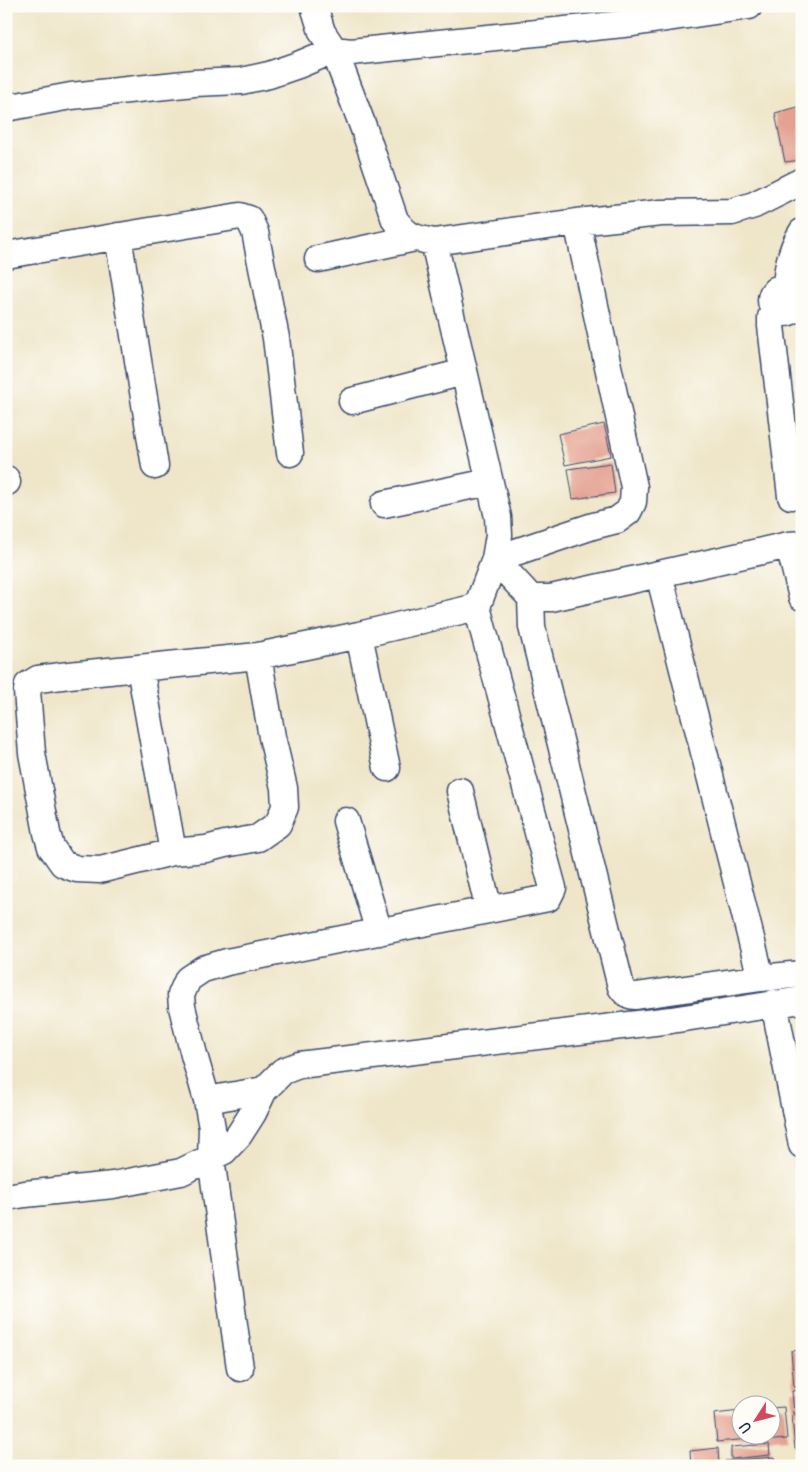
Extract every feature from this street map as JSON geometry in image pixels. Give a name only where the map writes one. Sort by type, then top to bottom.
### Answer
[{"type":"street","points":[[240,1368],[211,1158],[212,1128],[207,1100],[182,1007],[181,995],[188,979],[203,969],[227,962],[548,898],[553,888],[477,607],[495,559],[499,535],[498,517],[464,372],[424,240],[403,231],[395,220],[364,129],[334,50],[322,32],[314,6]]},
{"type":"street","points":[[6,108],[71,96],[194,83],[241,81],[269,75],[334,50],[351,52],[634,23],[749,6]]},
{"type":"street","points":[[318,260],[424,240],[578,222],[661,213],[732,212],[754,205],[802,181]]},
{"type":"street","points":[[6,255],[240,216],[248,220],[255,232],[276,338],[290,453]]},
{"type":"street","points":[[495,559],[593,526],[617,520],[628,512],[633,502],[634,487],[578,222]]},
{"type":"street","points":[[791,496],[771,317],[790,300],[787,271],[796,256],[795,242],[802,232]]},
{"type":"street","points":[[118,236],[155,466]]},
{"type":"street","points":[[352,401],[464,372]]},
{"type":"street","points":[[384,504],[489,482]]},
{"type":"street","points":[[531,598],[551,598],[796,544],[802,597]]},
{"type":"street","points":[[495,559],[531,598],[532,627],[621,987],[625,993],[636,996],[802,974]]},
{"type":"street","points":[[658,574],[761,978]]},
{"type":"street","points":[[258,656],[272,736],[284,788],[285,807],[278,824],[258,838],[206,849],[173,852],[100,870],[77,869],[63,864],[51,847],[45,824],[32,753],[26,690],[28,685],[38,679],[258,656],[359,635],[477,607]]},
{"type":"street","points":[[359,635],[386,768]]},
{"type":"street","points":[[140,668],[173,852]]},
{"type":"street","points":[[460,791],[489,910]]},
{"type":"street","points":[[346,821],[379,932]]},
{"type":"street","points":[[6,1197],[113,1186],[181,1172],[224,1151],[239,1135],[253,1113],[264,1090],[283,1071],[299,1065],[671,1020],[802,1000]]},
{"type":"street","points":[[774,1003],[802,1145]]},
{"type":"street","points":[[207,1100],[264,1090]]},
{"type":"building","points":[[802,106],[802,160],[785,162],[775,113]]},
{"type":"building","points":[[604,424],[611,456],[565,465],[558,434]]},
{"type":"building","points":[[611,463],[615,493],[573,499],[568,469]]},
{"type":"building","points":[[802,1350],[802,1386],[794,1387],[791,1351]]},
{"type":"building","points":[[802,1390],[802,1414],[794,1414],[792,1391]]},
{"type":"building","points":[[780,1407],[784,1407],[787,1439],[780,1440]]},
{"type":"building","points":[[730,1412],[730,1441],[717,1442],[714,1414]]},
{"type":"building","points":[[802,1415],[802,1448],[795,1449],[792,1416]]},
{"type":"building","points":[[769,1444],[770,1455],[731,1459],[731,1447]]},
{"type":"building","points":[[718,1448],[719,1466],[691,1466],[690,1451]]},
{"type":"building","points":[[775,1457],[776,1466],[726,1466],[725,1461]]}]
